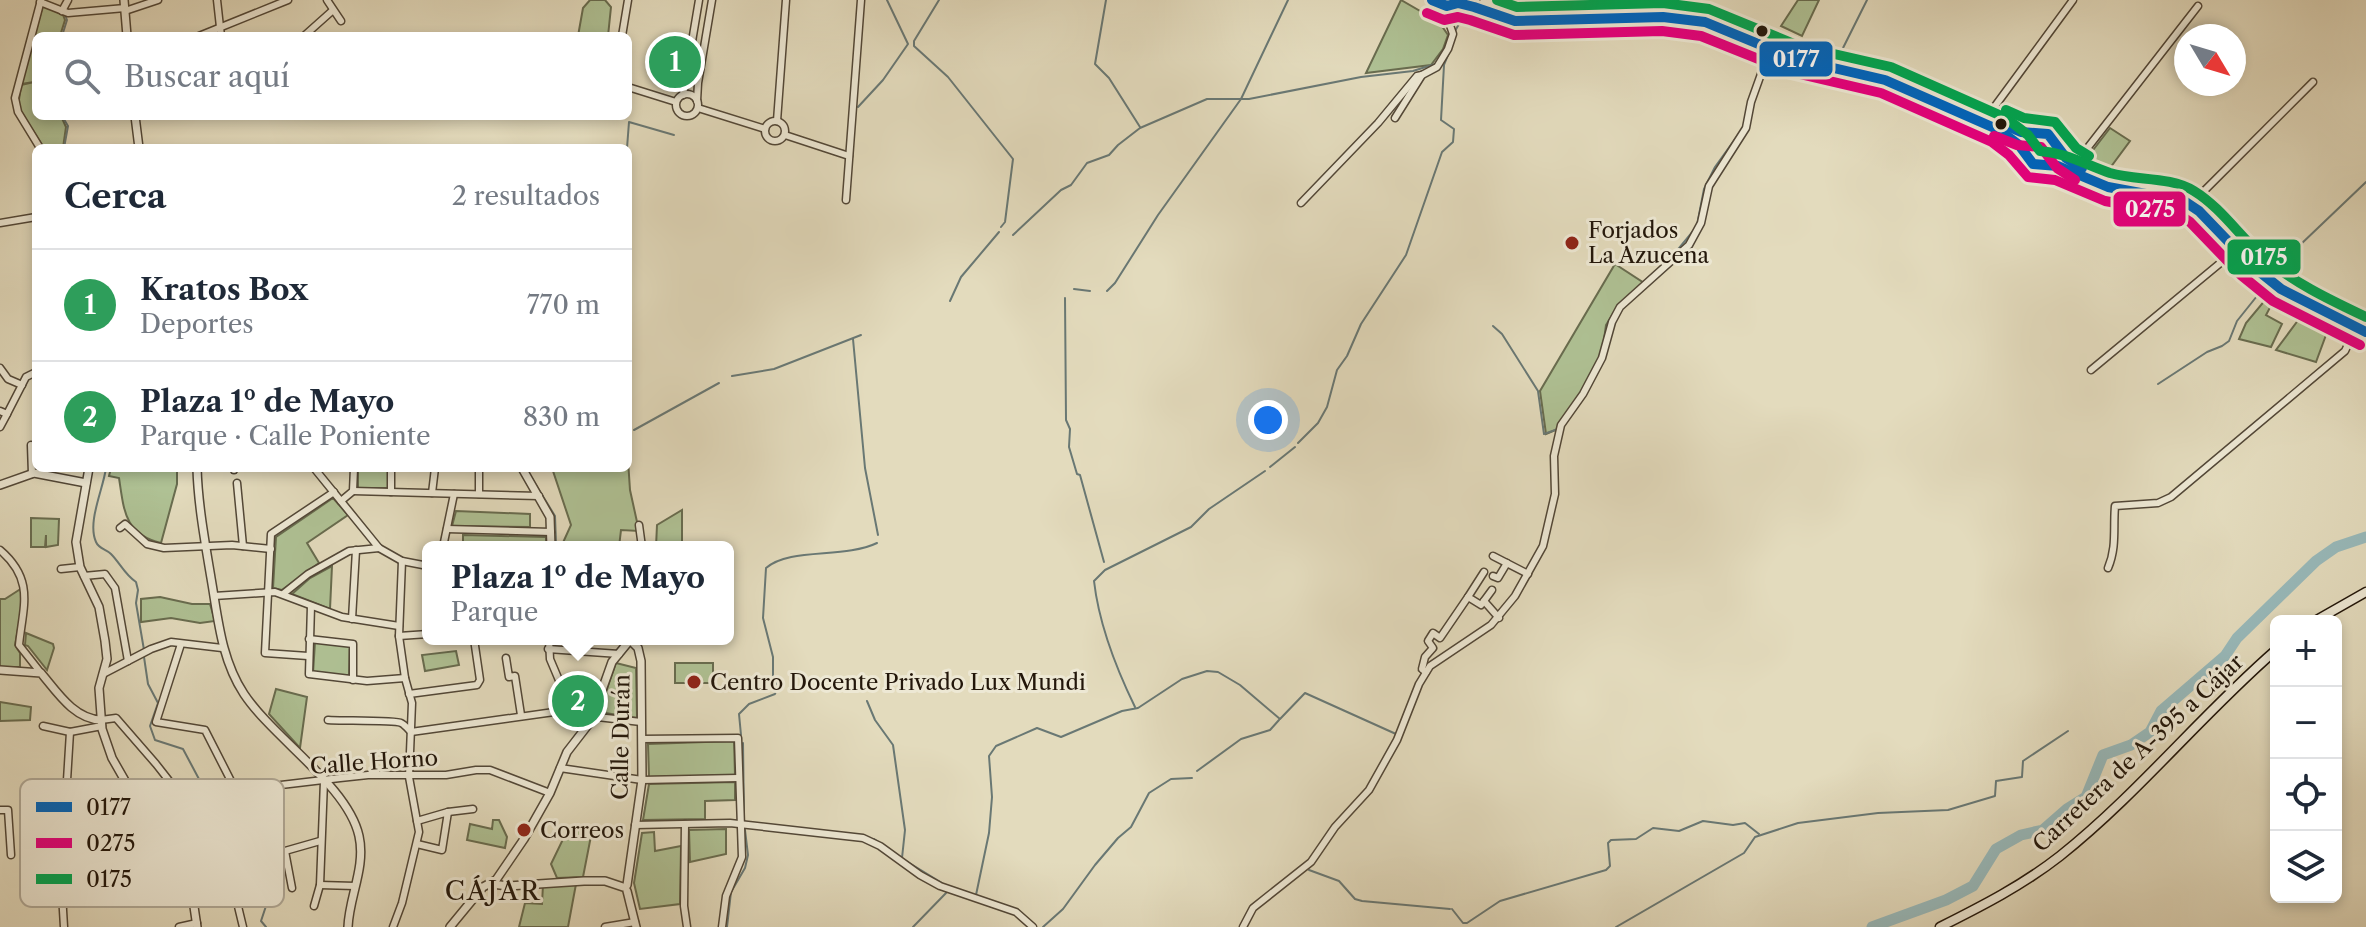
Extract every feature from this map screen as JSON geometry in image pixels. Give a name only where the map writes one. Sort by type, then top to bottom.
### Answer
[{"type":"main road","points":[[2326,615],[2366,592]]},
{"type":"main road","name":"Carretera de A-395 a Cájar","points":[[1940,927],[2008,891],[2059,856],[2270,656]]},
{"type":"street","points":[[62,11],[68,0]]},
{"type":"street","points":[[38,144],[18,112],[15,98],[40,1],[72,13],[158,0]]},
{"type":"street","points":[[217,0],[220,32]]},
{"type":"street","points":[[222,32],[288,0]]},
{"type":"street","points":[[327,0],[341,21]]},
{"type":"street","points":[[623,32],[628,0]]},
{"type":"street","points":[[699,0],[683,95],[676,102],[676,109],[684,116],[694,114],[698,104],[698,83],[712,0]]},
{"type":"street","points":[[777,121],[786,0]]},
{"type":"street","points":[[846,200],[861,0]]},
{"type":"street","points":[[1432,0],[1447,6],[1460,2],[1515,21],[1692,18],[1809,63],[1885,80],[1999,130],[2009,136],[2033,164],[2067,169],[2108,187],[2184,201],[2199,211],[2236,250],[2281,289],[2366,332]]},
{"type":"street","points":[[1484,0],[1500,9],[1519,13],[1694,12],[1716,18],[1805,56],[1882,73],[2013,130],[2048,134],[2075,164],[2107,180],[2166,190],[2195,200],[2276,278],[2366,325]]},
{"type":"street","points":[[1987,117],[2073,0]]},
{"type":"street","points":[[124,6],[127,32]]},
{"type":"street","points":[[1301,203],[1378,123],[1417,76],[1437,67],[1453,34],[1447,6]]},
{"type":"street","points":[[2075,164],[2198,6]]},
{"type":"street","points":[[310,32],[333,12]]},
{"type":"street","points":[[1243,927],[1253,908],[1311,862],[1335,827],[1369,790],[1401,730],[1426,672],[1438,659],[1499,618],[1528,574],[1540,554],[1555,494],[1554,456],[1561,425],[1583,394],[1602,358],[1616,313],[1697,234],[1709,186],[1746,128],[1751,102],[1770,49]]},
{"type":"street","points":[[1395,118],[1422,75]]},
{"type":"street","points":[[2195,200],[2313,82]]},
{"type":"street","points":[[632,88],[676,102]]},
{"type":"street","points":[[683,95],[693,96],[698,104],[765,129]]},
{"type":"street","points":[[136,120],[138,144]]},
{"type":"street","points":[[777,121],[783,125],[785,135],[780,141],[772,141],[766,136],[765,129],[777,121]]},
{"type":"street","points":[[2024,152],[2026,142],[2033,134]]},
{"type":"street","points":[[785,135],[849,156]]},
{"type":"street","points":[[2048,164],[2055,157],[2057,147]]},
{"type":"street","points":[[0,223],[32,218]]},
{"type":"street","points":[[2091,370],[2236,250]]},
{"type":"street","points":[[2108,568],[2116,542],[2112,531],[2115,506],[2158,503],[2171,497],[2345,351],[2356,327]]},
{"type":"street","points":[[0,368],[8,379],[22,385]]},
{"type":"street","points":[[0,427],[4,412],[26,377],[32,374]]},
{"type":"street","points":[[31,445],[32,474]]},
{"type":"street","points":[[88,472],[76,542],[80,567],[99,607],[107,659],[99,688],[101,723],[112,758],[123,779]]},
{"type":"street","points":[[197,472],[222,648],[243,693],[266,722],[324,781],[346,808],[359,834],[361,852],[348,927]]},
{"type":"street","points":[[317,472],[379,548],[402,561],[422,565]]},
{"type":"street","points":[[353,491],[354,472]]},
{"type":"street","points":[[391,472],[391,492]]},
{"type":"street","points":[[432,493],[435,472]]},
{"type":"street","points":[[479,472],[479,494]]},
{"type":"street","points":[[524,472],[550,517],[551,541]]},
{"type":"street","points":[[0,485],[32,474],[86,483]]},
{"type":"street","points":[[237,483],[243,546]]},
{"type":"street","points":[[341,501],[353,491],[539,496]]},
{"type":"street","points":[[308,656],[265,653],[271,534],[334,492]]},
{"type":"street","points":[[444,541],[454,494]]},
{"type":"street","points":[[120,528],[125,524],[147,544],[164,548],[243,546],[271,549]]},
{"type":"street","points":[[639,525],[641,541]]},
{"type":"street","points":[[447,529],[551,532]]},
{"type":"street","points":[[283,594],[308,574],[349,551],[379,548]]},
{"type":"street","points":[[0,550],[11,561],[27,596],[19,645],[70,707],[101,723]]},
{"type":"street","points":[[352,619],[356,550]]},
{"type":"street","points":[[1493,556],[1528,574]]},
{"type":"street","points":[[393,927],[419,832],[409,777],[412,703],[399,636],[402,561]]},
{"type":"street","points":[[1493,576],[1498,578],[1507,563]]},
{"type":"street","points":[[61,569],[80,567]]},
{"type":"street","points":[[1426,672],[1422,669],[1423,661],[1433,648],[1428,641],[1433,633],[1440,638],[1484,572]]},
{"type":"street","points":[[84,576],[105,574],[115,588],[128,661]]},
{"type":"street","points":[[1468,597],[1479,605],[1492,590]]},
{"type":"street","points":[[214,596],[283,594],[352,619],[399,626]]},
{"type":"street","points":[[1484,601],[1499,618]]},
{"type":"street","points":[[311,606],[307,671],[311,676],[353,680],[405,678]]},
{"type":"street","points":[[399,636],[422,634]]},
{"type":"street","points":[[309,639],[353,644],[353,680]]},
{"type":"street","points":[[103,674],[171,642],[222,648]]},
{"type":"street","points":[[181,644],[156,722],[205,730],[230,779]]},
{"type":"street","points":[[409,694],[477,685],[480,680],[475,645]]},
{"type":"street","points":[[548,645],[561,685],[554,712]]},
{"type":"street","points":[[492,884],[524,839],[550,793],[567,752],[580,738],[593,715],[612,662],[626,645]]},
{"type":"street","name":"Calle Durán","points":[[626,888],[642,780],[640,655],[636,645]]},
{"type":"street","points":[[548,649],[619,654]]},
{"type":"street","points":[[506,658],[509,677],[515,676],[521,715]]},
{"type":"street","points":[[0,670],[41,673]]},
{"type":"street","points":[[411,732],[554,712],[641,722]]},
{"type":"street","points":[[43,726],[70,732],[116,718],[167,779]]},
{"type":"street","points":[[328,720],[359,723],[394,721],[403,723],[411,732]]},
{"type":"street","points":[[67,779],[70,732]]},
{"type":"street","points":[[642,739],[738,738],[742,857],[726,896],[722,927]]},
{"type":"street","points":[[560,768],[642,780],[738,778]]},
{"type":"street","name":"Calle Horno","points":[[284,785],[368,775],[409,777],[490,770],[550,793]]},
{"type":"street","points":[[314,906],[320,885],[324,781]]},
{"type":"street","points":[[417,821],[473,809]]},
{"type":"street","points":[[0,810],[8,810],[11,855]]},
{"type":"street","points":[[417,844],[442,850],[448,812]]},
{"type":"street","points":[[685,824],[684,906],[687,927]]},
{"type":"street","points":[[635,825],[740,824],[863,838],[940,886],[1016,912],[1033,927]]},
{"type":"street","points":[[292,888],[285,851],[320,841]]},
{"type":"street","points":[[450,927],[483,887],[492,884],[605,881],[626,888],[635,925],[605,927]]},
{"type":"street","points":[[320,885],[355,886]]},
{"type":"street","points":[[62,907],[64,927]]},
{"type":"street","points":[[237,907],[243,927]]},
{"type":"street","points":[[179,927],[197,925]]},
{"type":"green space","points":[[590,0],[605,0],[611,7],[608,32],[579,32],[583,8]]},
{"type":"green space","points":[[1401,0],[1439,22],[1448,35],[1443,49],[1431,65],[1366,73]]},
{"type":"green space","points":[[1798,0],[1819,0],[1802,36],[1781,26]]},
{"type":"green space","points":[[43,5],[63,15],[65,20],[61,32],[35,32]]},
{"type":"green space","points":[[32,44],[32,82],[21,84]]},
{"type":"green space","points":[[32,82],[32,120],[63,120],[66,127],[64,144],[41,144],[18,107],[21,85]]},
{"type":"green space","points":[[2110,128],[2130,141],[2110,168],[2087,158]]},
{"type":"green space","points":[[1615,264],[1644,283],[1616,309],[1606,325],[1602,354],[1582,394],[1558,429],[1546,434],[1540,391]]},
{"type":"green space","points":[[2271,293],[2276,296],[2266,315],[2282,324],[2271,347],[2239,339],[2246,323]]},
{"type":"green space","points":[[2299,319],[2326,335],[2316,362],[2276,350]]},
{"type":"green space","points":[[110,472],[177,472],[177,484],[161,543],[140,534],[133,527],[125,510],[119,478],[109,476]]},
{"type":"green space","points":[[358,472],[388,472],[388,488],[358,488]]},
{"type":"green space","points":[[553,472],[629,472],[639,531],[621,530],[620,541],[564,541],[571,525]]},
{"type":"green space","points":[[333,498],[348,515],[307,543],[319,563],[282,590],[273,588],[276,537]]},
{"type":"green space","points":[[682,510],[682,541],[656,541],[657,525]]},
{"type":"green space","points":[[456,511],[530,514],[530,527],[452,526]]},
{"type":"green space","points":[[31,518],[59,519],[58,545],[46,547],[46,535],[45,547],[31,547]]},
{"type":"green space","points":[[463,535],[546,537],[546,541],[463,541]]},
{"type":"green space","points":[[332,566],[330,609],[292,594],[310,578]]},
{"type":"green space","points":[[22,588],[24,597],[15,645],[20,653],[20,667],[0,667],[0,599]]},
{"type":"green space","points":[[160,597],[192,604],[210,604],[215,621],[200,623],[171,618],[141,622],[141,599]]},
{"type":"green space","points":[[26,633],[53,644],[47,670],[25,645]]},
{"type":"green space","points":[[315,642],[350,646],[349,676],[313,673]]},
{"type":"green space","points":[[456,651],[459,665],[425,671],[422,655]]},
{"type":"green space","points":[[616,663],[636,668],[637,718],[599,712]]},
{"type":"green space","points":[[675,663],[713,663],[713,683],[675,683]]},
{"type":"green space","points":[[276,689],[307,697],[300,748],[269,714]]},
{"type":"green space","points":[[564,691],[597,692],[592,711],[559,708]]},
{"type":"green space","points":[[0,702],[31,707],[30,720],[0,721]]},
{"type":"green space","points":[[734,741],[735,775],[649,777],[648,744]]},
{"type":"green space","points":[[735,782],[735,800],[705,801],[705,819],[643,820],[649,784]]},
{"type":"green space","points":[[493,820],[499,820],[507,837],[505,848],[467,840],[470,824],[492,829]]},
{"type":"green space","points":[[726,829],[726,854],[690,862],[689,830]]},
{"type":"green space","points":[[572,830],[591,836],[583,877],[557,878],[551,864],[566,833]]},
{"type":"green space","points":[[654,832],[655,851],[681,846],[680,904],[640,909],[634,883],[642,833]]},
{"type":"green space","points":[[576,884],[568,927],[519,927],[525,903],[542,904],[543,885]]},
{"type":"waterway","points":[[858,107],[883,80],[908,44],[887,0]]},
{"type":"waterway","points":[[939,0],[914,46],[948,77],[1013,159],[1005,222],[1001,227]]},
{"type":"waterway","points":[[1106,0],[1095,64],[1109,78],[1140,127]]},
{"type":"waterway","points":[[1107,291],[1241,99],[1288,0]]},
{"type":"waterway","points":[[1840,54],[1867,0]]},
{"type":"waterway","points":[[63,32],[67,20],[65,15]]},
{"type":"waterway","points":[[1455,31],[1463,17]]},
{"type":"waterway","points":[[1298,443],[1318,423],[1327,407],[1337,370],[1361,324],[1406,255],[1442,152],[1453,142],[1454,129],[1441,120],[1444,65],[1452,45]]},
{"type":"waterway","points":[[1013,235],[1061,190],[1071,185],[1087,163],[1109,155],[1140,128],[1207,99],[1249,99],[1361,77],[1413,71],[1435,64]]},
{"type":"waterway","points":[[1697,225],[1704,189],[1715,167],[1743,128],[1749,100]]},
{"type":"waterway","points":[[64,120],[68,126],[65,144]]},
{"type":"waterway","points":[[627,144],[629,122],[674,135]]},
{"type":"waterway","points":[[2277,267],[2366,182]]},
{"type":"waterway","points":[[1670,259],[1694,230]]},
{"type":"waterway","points":[[950,301],[961,277],[999,232]]},
{"type":"waterway","points":[[2158,384],[2229,341],[2237,321],[2265,286]]},
{"type":"waterway","points":[[1074,289],[1090,291]]},
{"type":"waterway","points":[[1065,298],[1069,447],[1104,562]]},
{"type":"waterway","points":[[1605,335],[1609,322]]},
{"type":"waterway","points":[[1493,326],[1502,334],[1538,391],[1544,434],[1558,429]]},
{"type":"waterway","points":[[732,376],[774,369],[861,335]]},
{"type":"waterway","points":[[853,339],[865,468],[878,535]]},
{"type":"waterway","points":[[634,430],[719,383]]},
{"type":"waterway","points":[[1270,467],[1295,447]]},
{"type":"waterway","points":[[1135,707],[1109,646],[1094,581],[1105,570],[1191,527],[1209,509],[1265,471]]},
{"type":"waterway","points":[[105,472],[94,516],[94,534],[97,544],[111,554],[136,582],[136,603],[144,650]]},
{"type":"waterway","points":[[528,472],[555,516],[556,541]]},
{"type":"waterway","points":[[1872,927],[1946,900],[1973,886],[1996,849],[2021,835],[2043,830],[2086,797],[2103,755],[2131,745],[2150,732],[2161,711],[2225,656],[2237,638],[2316,561],[2336,547],[2366,537]]},
{"type":"waterway","points":[[741,735],[739,714],[749,704],[775,694],[778,686],[773,677],[773,657],[763,618],[766,568],[789,557],[849,551],[877,543]]},
{"type":"waterway","points":[[144,657],[148,684],[158,703],[150,726],[155,740],[183,749],[199,779]]},
{"type":"waterway","points":[[976,895],[989,833],[992,797],[989,756],[996,746],[1037,728],[1061,737],[1122,711],[1138,708],[1182,679],[1207,671],[1218,672],[1240,685],[1280,719],[1305,693],[1396,734]]},
{"type":"waterway","points":[[867,701],[875,720],[893,745],[905,830],[902,858]]},
{"type":"waterway","points":[[1197,771],[1241,739],[1270,730],[1279,720]]},
{"type":"waterway","points":[[1616,927],[1744,853],[1755,837],[1798,823],[1878,813],[1948,810],[1995,796],[1996,781],[2022,777],[2023,761],[2068,731]]},
{"type":"waterway","points":[[743,743],[744,821]]},
{"type":"waterway","points":[[1043,927],[1063,909],[1095,865],[1131,827],[1149,793],[1171,779],[1192,778]]},
{"type":"waterway","points":[[1452,909],[1463,923],[1467,923],[1500,901],[1606,870],[1610,866],[1608,843],[1611,840],[1636,839],[1653,828],[1679,831],[1703,821],[1733,825],[1745,823],[1759,834]]},
{"type":"waterway","points":[[727,927],[731,892],[745,868],[748,855],[745,830]]},
{"type":"waterway","points":[[874,839],[901,858]]},
{"type":"waterway","points":[[906,861],[942,883]]},
{"type":"waterway","points":[[1309,870],[1339,881],[1355,899],[1362,901],[1450,909]]},
{"type":"waterway","points":[[913,927],[947,892]]},
{"type":"waterway","points":[[266,907],[261,921],[266,927]]},
{"type":"transit line","name":"0177","points":[[1432,0],[1447,6],[1458,3],[1474,7],[1515,21],[1663,17],[1705,22],[1795,59],[1885,80],[1999,130],[2019,145],[2033,164],[2058,166],[2108,187],[2184,201],[2199,211],[2250,264],[2281,289],[2366,332]]},
{"type":"transit line","name":"0175","points":[[1497,0],[1517,7],[1663,3],[1709,9],[1799,46],[1891,67],[2006,118],[2028,135],[2040,151],[2068,157],[2110,173],[2174,183],[2194,191],[2272,264],[2311,289],[2366,317]]},
{"type":"transit line","name":"0275","points":[[1427,13],[1444,20],[1458,17],[1470,20],[1514,35],[1662,31],[1701,36],[1791,72],[1881,93],[1992,142],[2009,155],[2028,177],[2055,180],[2105,201],[2178,214],[2190,222],[2241,275],[2273,301],[2360,345]]},
{"type":"transit line","name":"0175","points":[[2006,110],[2024,118],[2055,122],[2076,148],[2089,156]]},
{"type":"transit line","name":"0177","points":[[2000,123],[2021,132],[2048,134],[2066,158],[2082,168]]},
{"type":"transit line","name":"0275","points":[[1994,136],[2017,145],[2041,147],[2057,168],[2075,180]]},
{"type":"place","name":"Kratos Box","points":[[675,62]]},
{"type":"place","name":"Forjados La Azucena","points":[[1572,243]]},
{"type":"place","name":"Centro Docente Privado Lux Mundi","points":[[694,682]]},
{"type":"place","name":"Plaza 1º de Mayo","points":[[578,701]]},
{"type":"place","name":"Correos","points":[[524,830]]},
{"type":"district","name":"CÁJAR","points":[[493,891]]}]
